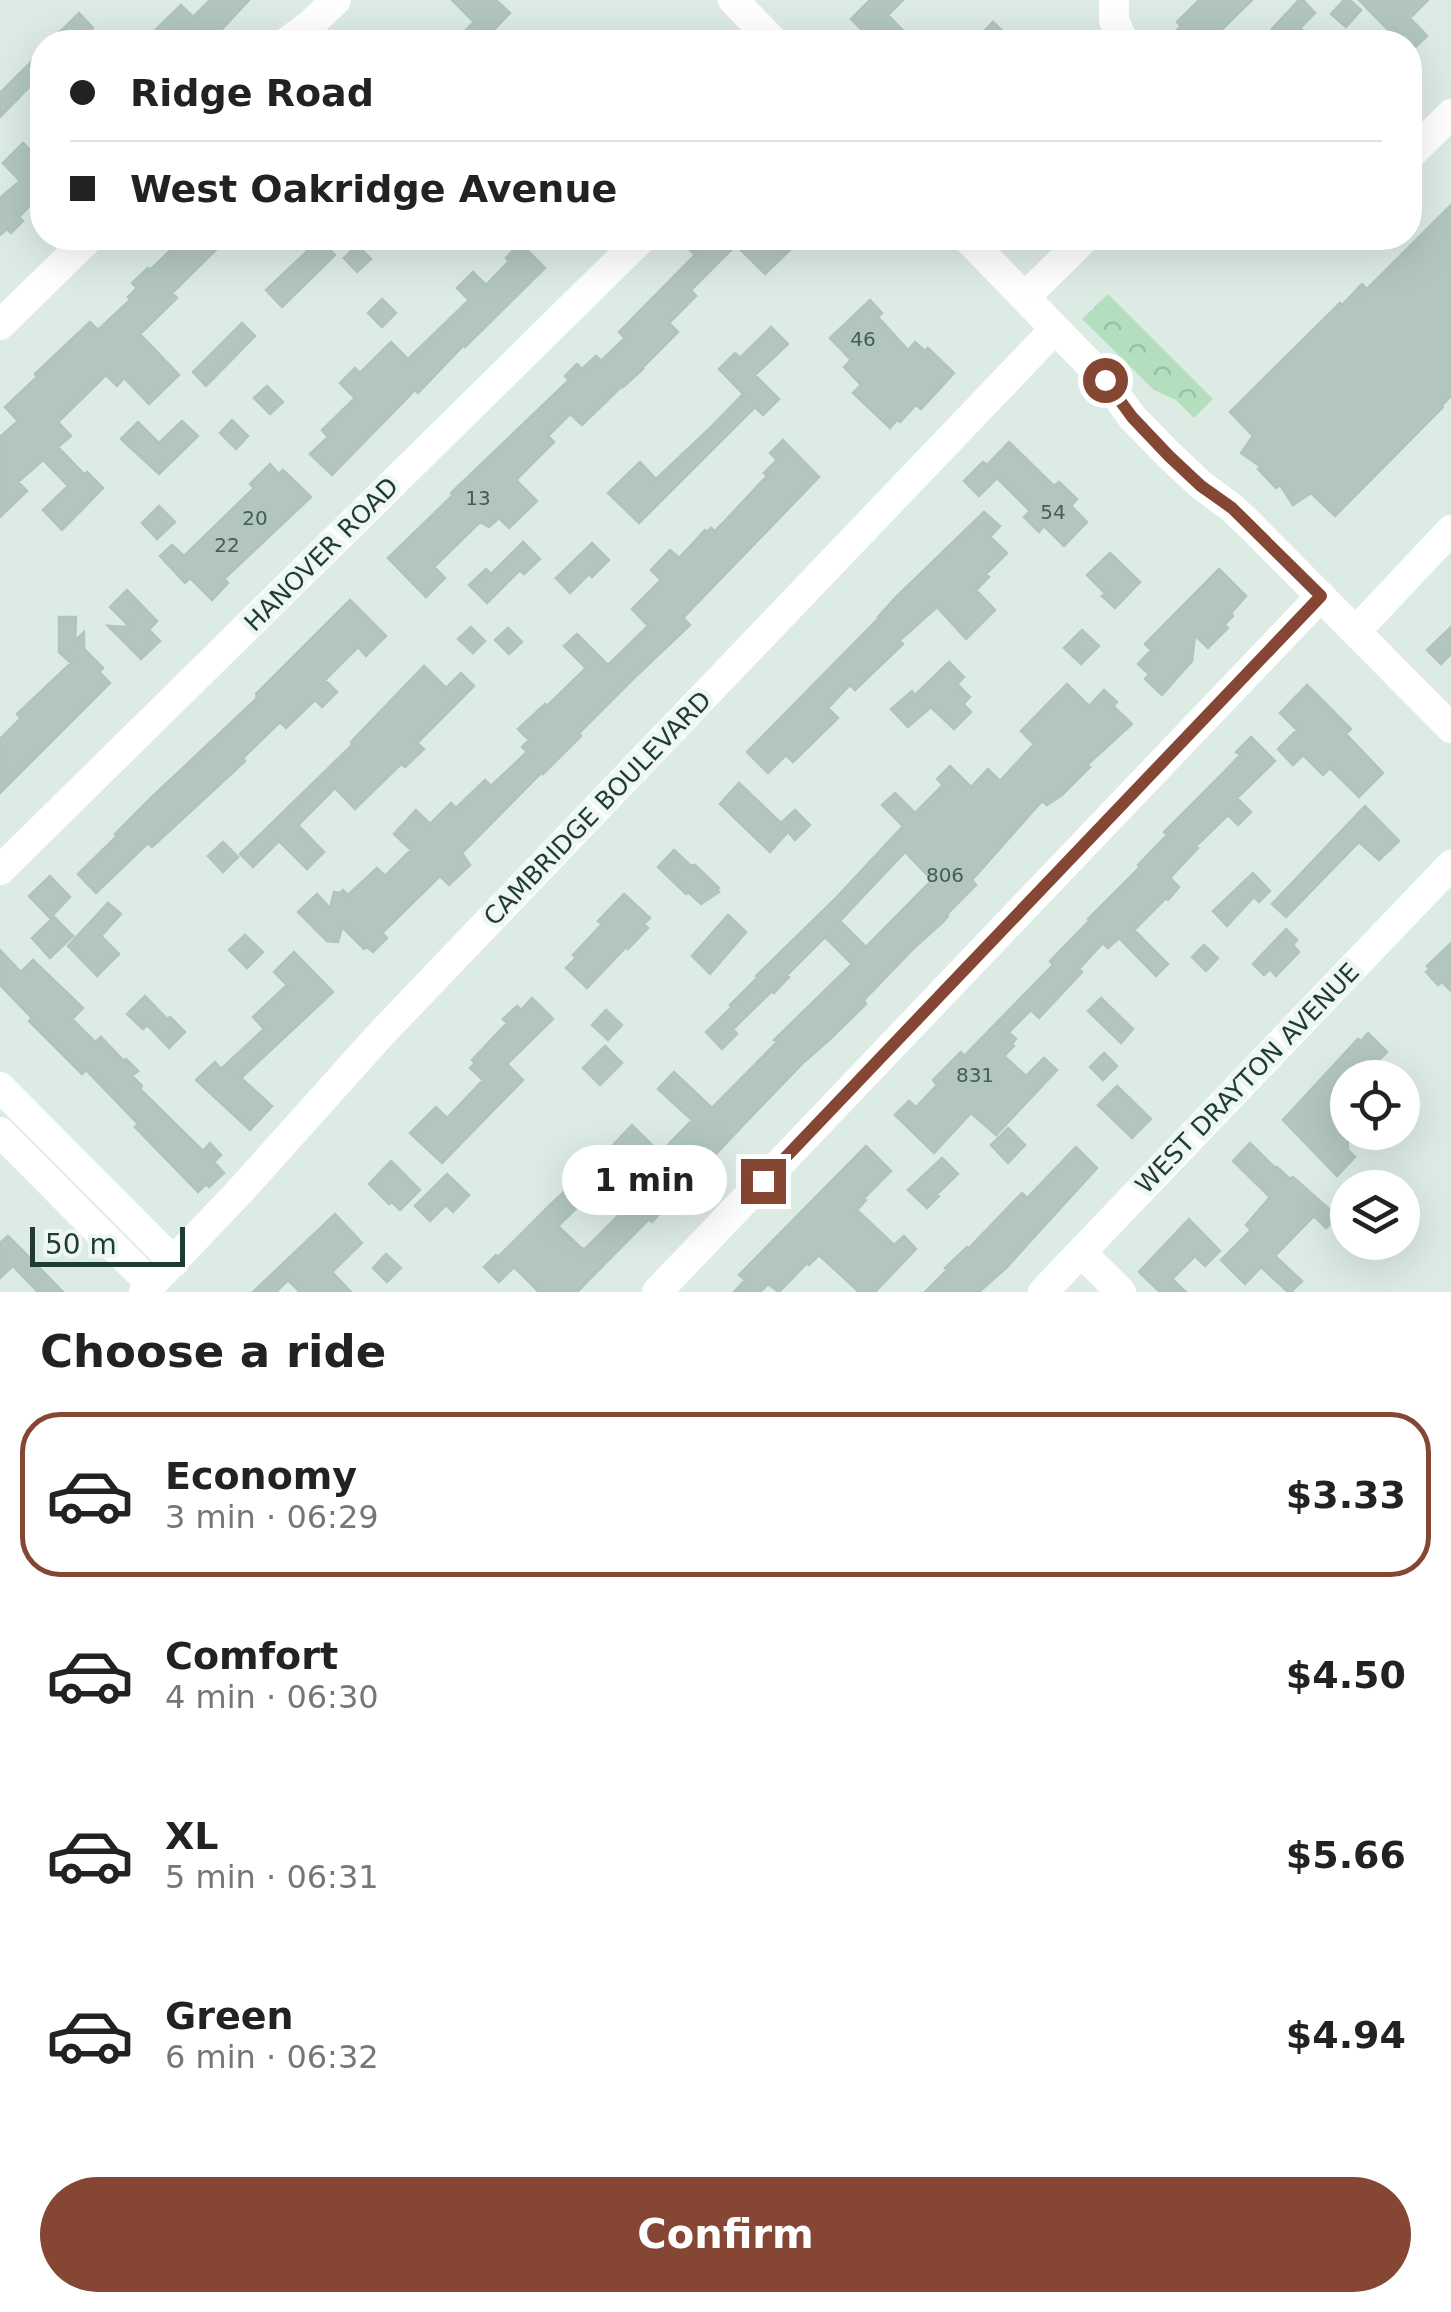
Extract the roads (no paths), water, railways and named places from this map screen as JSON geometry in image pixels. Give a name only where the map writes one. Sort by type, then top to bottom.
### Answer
[{"type":"street","points":[[304,30],[336,0]]},
{"type":"street","points":[[732,0],[762,30]]},
{"type":"street","points":[[1114,0],[1119,30]]},
{"type":"street","points":[[1422,142],[1451,114]]},
{"type":"street","points":[[0,325],[77,250]]},
{"type":"street","name":"HANOVER ROAD","points":[[0,870],[630,250]]},
{"type":"street","points":[[979,250],[1105,380],[1132,417],[1169,456],[1241,516],[1451,728]]},
{"type":"street","points":[[1025,297],[1073,250]]},
{"type":"street","name":"CAMBRIDGE BOULEVARD","points":[[148,1288],[380,1035],[1055,329]]},
{"type":"street","points":[[1356,632],[1451,530]]},
{"type":"street","points":[[657,1292],[1321,596]]},
{"type":"street","name":"WEST DRAYTON AVENUE","points":[[1043,1292],[1451,864]]},
{"type":"street","points":[[0,1086],[174,1262]]},
{"type":"street","points":[[0,1132],[148,1288]]},
{"type":"street","points":[[1081,1252],[1121,1292]]}]
